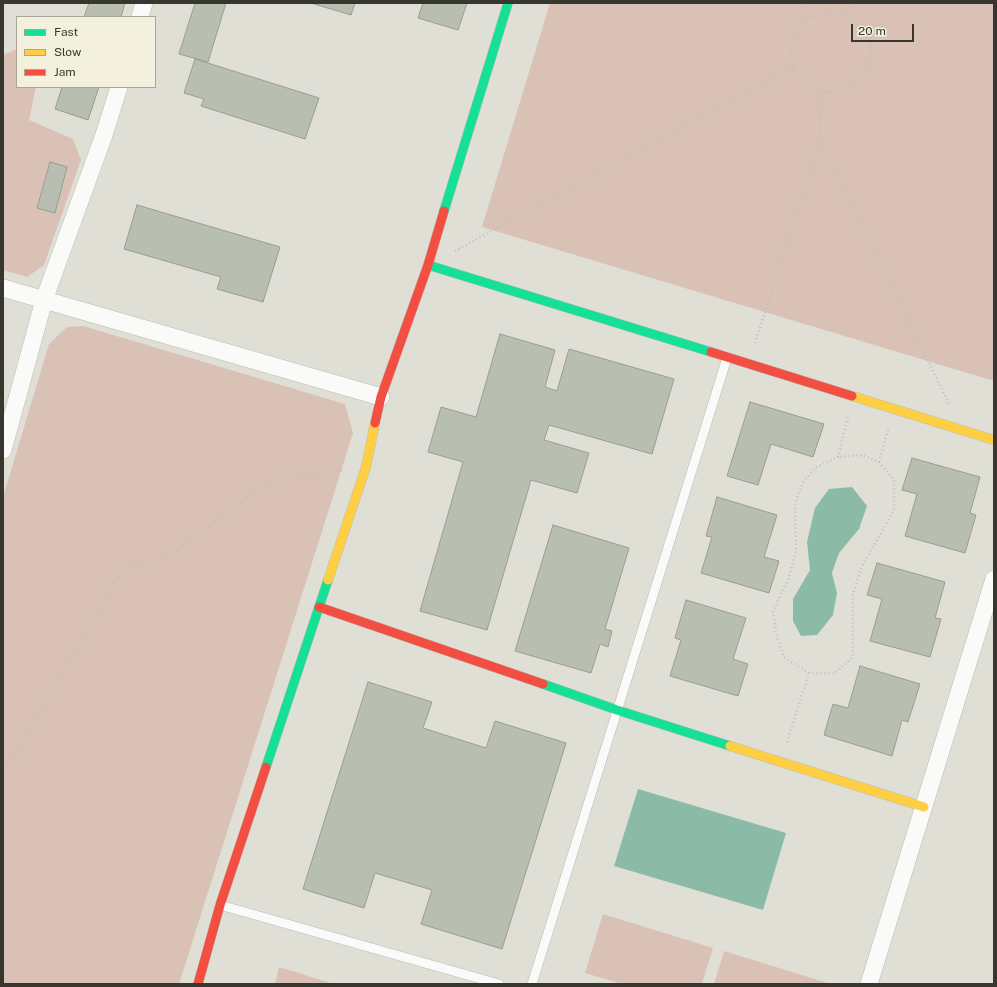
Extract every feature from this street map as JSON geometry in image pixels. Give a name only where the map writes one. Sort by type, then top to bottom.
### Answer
[{"type":"street","points":[[140,16],[144,3]]},
{"type":"street","points":[[198,984],[220,905],[366,467],[381,397],[428,265],[508,3]]},
{"type":"street","points":[[3,450],[44,300],[104,135],[119,88]]},
{"type":"street","points":[[428,265],[994,440]]},
{"type":"street","points":[[3,288],[381,397]]},
{"type":"street","points":[[869,984],[994,579]]},
{"type":"street","points":[[319,607],[617,710],[924,807]]},
{"type":"lane","points":[[532,984],[727,358]]},
{"type":"lane","points":[[220,905],[499,984]]},
{"type":"path","points":[[802,3],[809,18]]},
{"type":"path","points":[[844,14],[854,3]]},
{"type":"path","points":[[832,12],[844,14],[855,20],[864,29],[869,41],[871,53],[869,65],[863,76],[854,85],[842,90],[830,92],[818,90],[807,85],[798,76],[793,66],[791,44],[795,34],[809,18],[832,12]]},
{"type":"path","points":[[428,265],[793,66]]},
{"type":"path","points":[[748,364],[821,140],[818,90]]},
{"type":"path","points":[[821,140],[962,431]]},
{"type":"path","points":[[838,457],[853,397]]},
{"type":"path","points":[[879,462],[894,410]]},
{"type":"path","points":[[864,455],[879,462],[894,480],[894,510],[862,566],[853,592],[853,656],[835,673],[809,673],[784,657],[776,634],[773,611],[788,580],[796,552],[795,503],[804,481],[815,468],[838,457],[864,455]]},
{"type":"path","points":[[3,774],[125,566],[167,557],[267,482],[366,467]]},
{"type":"path","points":[[781,762],[809,673]]},
{"type":"shaded area","points":[[550,3],[994,3],[994,381],[482,227]]},
{"type":"shaded area","points":[[16,49],[16,88],[36,88],[29,120],[73,139],[81,160],[44,265],[27,277],[3,270],[3,55]]},
{"type":"shaded area","points":[[83,326],[345,404],[353,433],[179,984],[3,984],[3,497],[49,344],[67,327]]},
{"type":"shaded area","points":[[852,487],[867,506],[859,529],[839,553],[832,573],[837,593],[833,615],[817,635],[801,636],[793,621],[793,599],[810,570],[807,542],[815,508],[829,489]]},
{"type":"shaded area","points":[[638,789],[786,833],[763,910],[614,866]]},
{"type":"shaded area","points":[[603,914],[713,948],[702,984],[622,984],[585,973]]},
{"type":"shaded area","points":[[724,951],[831,984],[714,984]]},
{"type":"shaded area","points":[[279,967],[334,984],[275,984]]},
{"type":"building","points":[[89,3],[125,3],[121,16],[84,16]]},
{"type":"building","points":[[195,3],[226,3],[208,62],[179,54]]},
{"type":"building","points":[[311,3],[355,3],[351,15]]},
{"type":"building","points":[[423,3],[467,3],[458,30],[418,18]]},
{"type":"building","points":[[195,59],[319,98],[305,139],[201,106],[204,99],[184,93]]},
{"type":"building","points":[[62,88],[99,88],[88,120],[55,109]]},
{"type":"building","points":[[50,162],[67,167],[55,213],[37,208]]},
{"type":"building","points":[[137,205],[280,247],[263,302],[217,289],[221,277],[124,249]]},
{"type":"building","points":[[500,334],[555,350],[545,387],[557,391],[569,349],[674,379],[652,454],[549,425],[544,440],[589,453],[577,493],[531,480],[487,630],[420,611],[463,462],[428,452],[441,407],[476,417]]},
{"type":"building","points":[[750,402],[824,424],[813,457],[771,444],[758,485],[727,476]]},
{"type":"building","points":[[912,458],[980,477],[970,513],[976,515],[965,553],[905,536],[917,494],[902,490]]},
{"type":"building","points":[[717,497],[777,515],[764,557],[779,561],[769,593],[701,573],[712,537],[706,536]]},
{"type":"building","points":[[553,525],[629,548],[605,629],[612,631],[608,647],[600,644],[591,673],[515,651]]},
{"type":"building","points":[[877,563],[945,582],[935,618],[941,619],[930,657],[870,641],[882,599],[867,595]]},
{"type":"building","points":[[686,600],[746,618],[733,659],[748,664],[738,696],[670,676],[681,640],[675,638]]},
{"type":"building","points":[[860,666],[920,684],[908,722],[902,720],[892,756],[824,735],[833,704],[848,708]]},
{"type":"building","points":[[368,682],[432,702],[423,728],[486,748],[495,721],[566,743],[502,949],[421,924],[432,890],[375,873],[364,908],[303,889]]},
{"type":"traffic: fast","points":[[444,211],[508,3]]},
{"type":"traffic: fast","points":[[428,265],[711,352]]},
{"type":"traffic: fast","points":[[266,767],[328,580]]},
{"type":"traffic: fast","points":[[543,684],[617,710],[730,746]]},
{"type":"traffic: slow","points":[[852,396],[994,440]]},
{"type":"traffic: slow","points":[[328,580],[366,467],[375,423]]},
{"type":"traffic: slow","points":[[730,746],[924,807]]},
{"type":"traffic: jam","points":[[375,423],[381,397],[428,265],[444,211]]},
{"type":"traffic: jam","points":[[711,352],[852,396]]},
{"type":"traffic: jam","points":[[319,607],[543,684]]},
{"type":"traffic: jam","points":[[198,984],[220,905],[266,767]]}]
